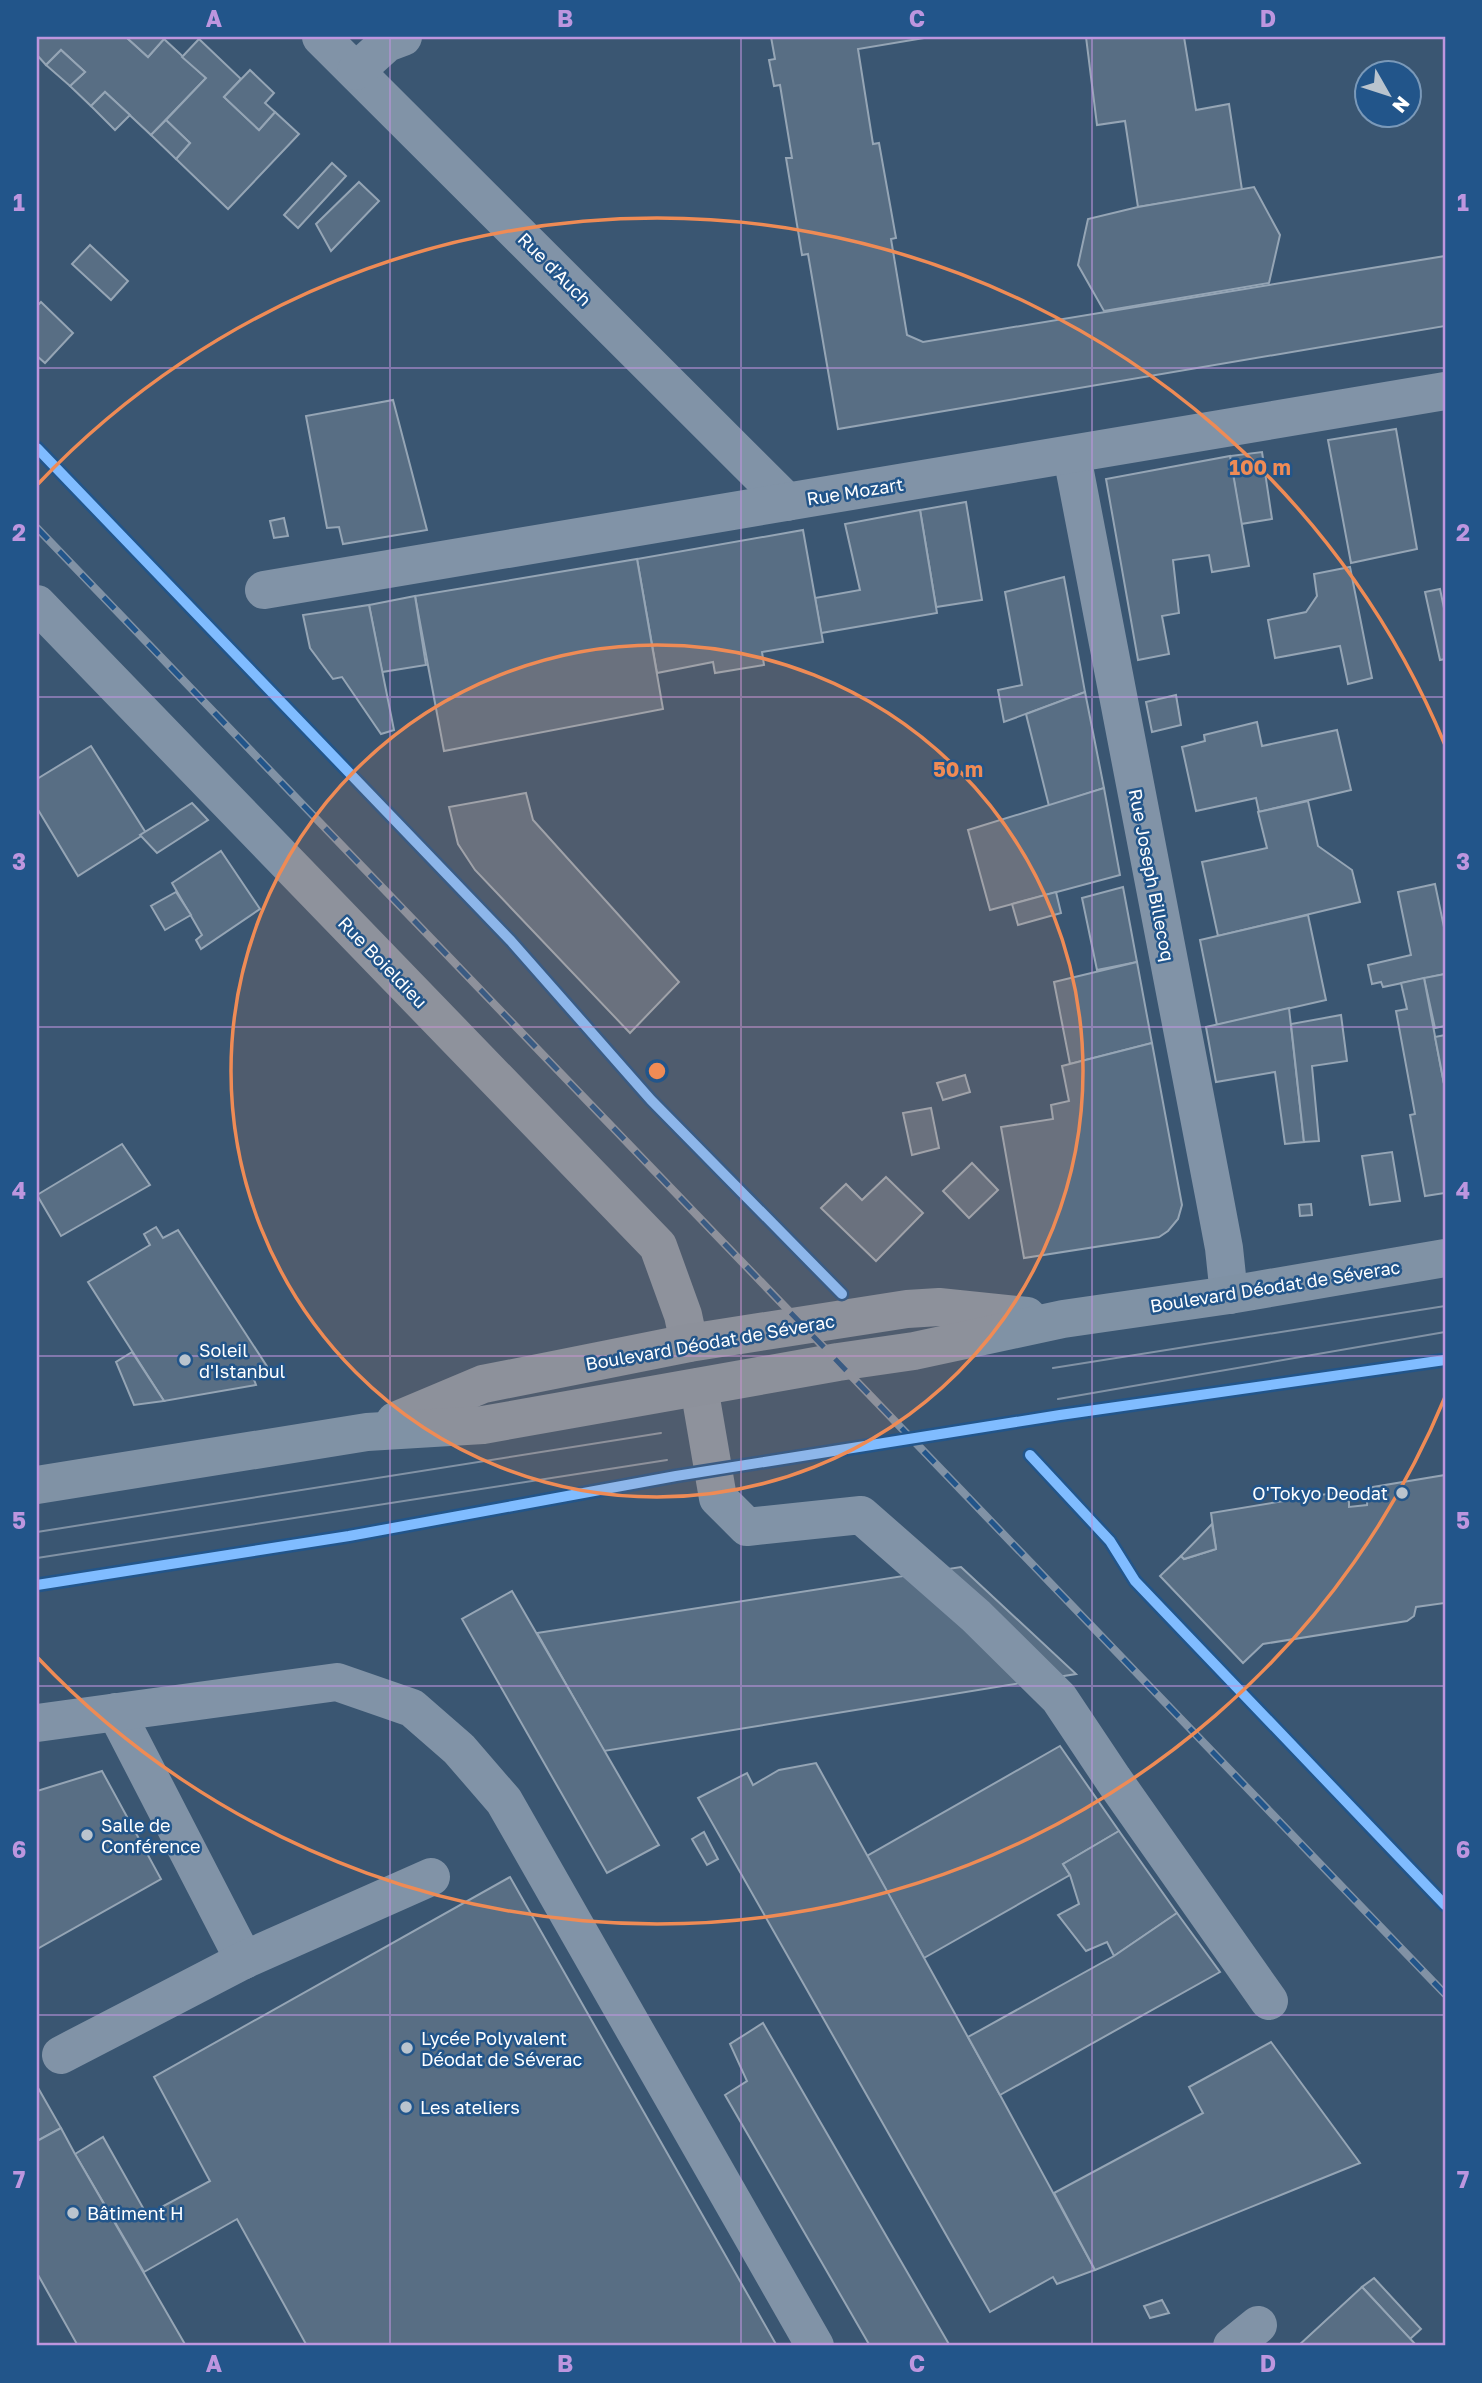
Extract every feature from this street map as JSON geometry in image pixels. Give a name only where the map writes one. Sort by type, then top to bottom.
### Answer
[{"type":"main road","name":"Boulevard Déodat de Séverac","points":[[37,1485],[367,1432],[483,1425],[914,1351],[1063,1319],[1229,1295],[1445,1258]]},
{"type":"main road","name":"Boulevard Déodat de Séverac","points":[[367,1432],[483,1384],[689,1343],[907,1309],[939,1307],[1063,1319]]},
{"type":"street","name":"Rue d'Auch","points":[[321,37],[788,502]]},
{"type":"street","points":[[356,71],[387,43],[404,37]]},
{"type":"street","name":"Rue Mozart","points":[[264,590],[1072,456],[1445,391]]},
{"type":"street","name":"Rue Joseph Billecoq","points":[[1072,456],[1224,1248],[1229,1295]]},
{"type":"street","name":"Rue Boieldieu","points":[[37,604],[658,1246],[683,1315],[689,1343]]},
{"type":"street","points":[[699,1387],[718,1498],[724,1506],[747,1527],[861,1515],[976,1616],[1059,1698],[1269,2001]]},
{"type":"street","points":[[37,1723],[337,1682],[412,1708],[459,1749],[505,1801],[816,2346]]},
{"type":"street","points":[[116,1712],[244,1960]]},
{"type":"street","points":[[61,2055],[244,1960],[431,1877]]},
{"type":"building","points":[[37,37],[126,37],[148,57],[164,39],[206,78],[151,135],[105,92],[91,106],[70,86],[85,72],[61,50],[46,65],[37,55]]},
{"type":"building","points":[[126,37],[161,37],[164,39],[148,57]]},
{"type":"building","points":[[771,37],[930,37],[858,49],[873,144],[879,143],[896,238],[891,239],[907,335],[923,342],[1445,256],[1445,326],[838,429],[808,254],[802,255],[786,158],[792,158],[780,85],[774,86],[769,60],[775,59]]},
{"type":"building","points":[[1086,37],[1184,37],[1196,110],[1229,104],[1242,190],[1138,207],[1125,121],[1097,125]]},
{"type":"building","points":[[199,39],[241,79],[224,97],[259,130],[275,112],[299,134],[228,209],[176,159],[190,143],[166,120],[206,78],[182,57]]},
{"type":"building","points":[[61,50],[85,72],[70,86],[46,65]]},
{"type":"building","points":[[250,70],[274,93],[265,103],[275,112],[259,130],[224,97]]},
{"type":"building","points":[[105,92],[130,115],[115,130],[91,106]]},
{"type":"building","points":[[166,120],[190,143],[176,159],[151,135]]},
{"type":"building","points":[[332,163],[346,176],[298,228],[284,215]]},
{"type":"building","points":[[359,182],[379,201],[331,251],[316,224]]},
{"type":"building","points":[[1254,187],[1280,235],[1269,283],[1104,311],[1078,265],[1088,219],[1138,207]]},
{"type":"building","points":[[90,245],[128,281],[111,300],[72,264]]},
{"type":"building","points":[[41,302],[73,333],[45,363],[37,356],[37,306]]},
{"type":"building","points":[[393,400],[427,530],[343,544],[339,527],[327,528],[306,416]]},
{"type":"building","points":[[1396,429],[1417,549],[1351,563],[1328,440]]},
{"type":"building","points":[[1262,452],[1272,519],[1241,524],[1230,456]]},
{"type":"building","points":[[1230,456],[1249,566],[1212,572],[1209,555],[1173,560],[1179,613],[1162,616],[1169,654],[1138,660],[1106,479]]},
{"type":"building","points":[[966,502],[982,600],[936,607],[920,510]]},
{"type":"building","points":[[920,510],[937,613],[821,633],[815,598],[860,590],[845,524]]},
{"type":"building","points":[[284,518],[288,536],[274,538],[270,521]]},
{"type":"building","points":[[803,530],[823,642],[762,652],[764,665],[715,673],[713,662],[657,673],[637,559]]},
{"type":"building","points":[[637,559],[663,709],[444,751],[415,596]]},
{"type":"building","points":[[1350,567],[1372,678],[1348,684],[1340,646],[1275,658],[1268,620],[1306,612],[1317,596],[1314,574]]},
{"type":"building","points":[[1064,577],[1085,692],[1004,722],[998,690],[1022,685],[1005,592]]},
{"type":"building","points":[[1440,589],[1445,613],[1445,659],[1440,660],[1425,592]]},
{"type":"building","points":[[415,596],[426,665],[382,672],[369,605]]},
{"type":"building","points":[[369,605],[394,730],[381,734],[342,677],[333,679],[310,648],[303,615]]},
{"type":"building","points":[[1085,692],[1104,788],[1049,806],[1026,714]]},
{"type":"building","points":[[1176,695],[1181,725],[1152,732],[1146,702]]},
{"type":"building","points":[[1257,722],[1262,746],[1337,730],[1351,790],[1259,812],[1256,798],[1196,811],[1182,747],[1205,741],[1204,735]]},
{"type":"building","points":[[91,746],[146,833],[78,876],[37,808],[37,779]]},
{"type":"building","points":[[1104,788],[1120,875],[990,910],[968,830]]},
{"type":"building","points":[[526,793],[533,820],[679,982],[630,1033],[475,870],[458,844],[449,807]]},
{"type":"building","points":[[1308,801],[1318,846],[1352,870],[1360,902],[1218,936],[1202,862],[1267,848],[1258,812]]},
{"type":"building","points":[[192,803],[208,820],[157,853],[140,835]]},
{"type":"building","points":[[221,851],[260,909],[201,949],[196,940],[202,935],[172,883]]},
{"type":"building","points":[[1435,884],[1445,932],[1445,974],[1383,987],[1381,982],[1372,984],[1368,965],[1411,955],[1398,892]]},
{"type":"building","points":[[1123,887],[1137,962],[1097,970],[1082,898]]},
{"type":"building","points":[[176,892],[191,915],[165,930],[151,906]]},
{"type":"building","points":[[1056,892],[1061,913],[1018,925],[1012,904]]},
{"type":"building","points":[[1308,915],[1326,1000],[1217,1025],[1200,940]]},
{"type":"building","points":[[1137,962],[1152,1043],[1070,1064],[1054,982]]},
{"type":"building","points":[[1445,974],[1445,1026],[1435,1028],[1424,978]]},
{"type":"building","points":[[1424,978],[1445,1089],[1445,1193],[1425,1196],[1410,1115],[1415,1114],[1396,1011],[1407,1009],[1401,983]]},
{"type":"building","points":[[1289,1008],[1304,1142],[1285,1144],[1275,1072],[1216,1082],[1206,1027]]},
{"type":"building","points":[[1341,1015],[1347,1061],[1312,1066],[1319,1141],[1304,1142],[1291,1024]]},
{"type":"building","points":[[1445,1035],[1445,1089],[1435,1037]]},
{"type":"building","points":[[1152,1043],[1182,1205],[1178,1219],[1159,1237],[1024,1258],[1001,1127],[1053,1119],[1051,1105],[1069,1101],[1062,1066]]},
{"type":"building","points":[[965,1075],[970,1092],[943,1100],[937,1083]]},
{"type":"building","points":[[931,1108],[939,1148],[912,1155],[903,1113]]},
{"type":"building","points":[[122,1144],[150,1185],[61,1236],[37,1195]]},
{"type":"building","points":[[1392,1152],[1400,1201],[1370,1205],[1362,1156]]},
{"type":"building","points":[[972,1163],[998,1190],[969,1218],[943,1191]]},
{"type":"building","points":[[886,1177],[923,1213],[876,1261],[821,1208],[846,1184],[862,1200]]},
{"type":"building","points":[[1311,1204],[1312,1215],[1300,1216],[1299,1205]]},
{"type":"building","points":[[156,1227],[163,1238],[178,1230],[272,1374],[253,1377],[256,1385],[164,1401],[88,1282],[150,1245],[144,1234]]},
{"type":"building","points":[[132,1352],[164,1401],[134,1405],[116,1362]]},
{"type":"building","points":[[1445,1475],[1445,1603],[1416,1607],[1414,1616],[1407,1621],[1263,1644],[1243,1663],[1160,1576],[1181,1556],[1184,1559],[1216,1549],[1211,1513],[1339,1492],[1349,1502],[1349,1507],[1367,1505],[1368,1491],[1373,1487]]},
{"type":"building","points":[[1212,1524],[1216,1549],[1184,1559],[1181,1556]]},
{"type":"building","points":[[961,1567],[1076,1674],[604,1751],[537,1633]]},
{"type":"building","points":[[512,1591],[659,1845],[607,1873],[462,1619]]},
{"type":"building","points":[[1060,1746],[1119,1831],[1063,1864],[1070,1875],[924,1958],[867,1856]]},
{"type":"building","points":[[816,1763],[1095,2270],[1057,2284],[1053,2277],[990,2312],[698,1798],[747,1773],[753,1785],[779,1770]]},
{"type":"building","name":"Salle de Conférence","points":[[102,1771],[161,1879],[37,1949],[37,1791]]},
{"type":"building","points":[[1119,1831],[1177,1913],[1114,1956],[1107,1942],[1086,1951],[1058,1915],[1079,1904],[1070,1875],[1063,1864]]},
{"type":"building","points":[[704,1832],[718,1859],[707,1865],[692,1839]]},
{"type":"building","name":"Les ateliers","points":[[510,1877],[777,2346],[307,2346],[237,2219],[144,2272],[75,2154],[103,2137],[147,2215],[210,2181],[154,2077]]},
{"type":"building","points":[[1177,1913],[1220,1972],[1000,2095],[968,2037],[1114,1956]]},
{"type":"building","points":[[763,2023],[950,2346],[870,2346],[725,2095],[747,2081],[730,2044]]},
{"type":"building","points":[[1271,2042],[1360,2163],[1095,2270],[1054,2193],[1203,2113],[1189,2087]]},
{"type":"building","points":[[37,2086],[61,2128],[37,2141]]},
{"type":"building","name":"Bâtiment H","points":[[61,2128],[186,2346],[78,2346],[37,2273],[37,2141]]},
{"type":"building","points":[[1374,2278],[1421,2329],[1410,2339],[1362,2287]]},
{"type":"building","points":[[1362,2287],[1417,2346],[1298,2346]]},
{"type":"building","points":[[1162,2300],[1169,2313],[1150,2318],[1144,2306]]},
{"type":"tram line","points":[[1053,1368],[1445,1306]]},
{"type":"tram line","points":[[1058,1399],[1445,1332]]},
{"type":"tram line","points":[[37,1532],[661,1433]]},
{"type":"tram line","points":[[37,1558],[667,1460]]},
{"type":"railway","points":[[37,528],[1445,1994]]},
{"type":"cycle path","points":[[37,448],[511,941],[651,1100],[842,1294]]},
{"type":"cycle path","points":[[37,1585],[349,1536],[676,1476],[1060,1415],[1445,1360]]},
{"type":"cycle path","points":[[1030,1455],[1110,1541],[1135,1581],[1445,1905]]},
{"type":"place","name":"Soleil d'Istanbul","points":[[185,1360]]},
{"type":"place","name":"O'Tokyo Deodat","points":[[1402,1493]]},
{"type":"place","name":"Salle de Conférence","points":[[87,1835]]},
{"type":"place","name":"Lycée Polyvalent Déodat de Séverac","points":[[407,2048]]},
{"type":"place","name":"Les ateliers","points":[[406,2107]]},
{"type":"place","name":"Bâtiment H","points":[[73,2213]]}]
